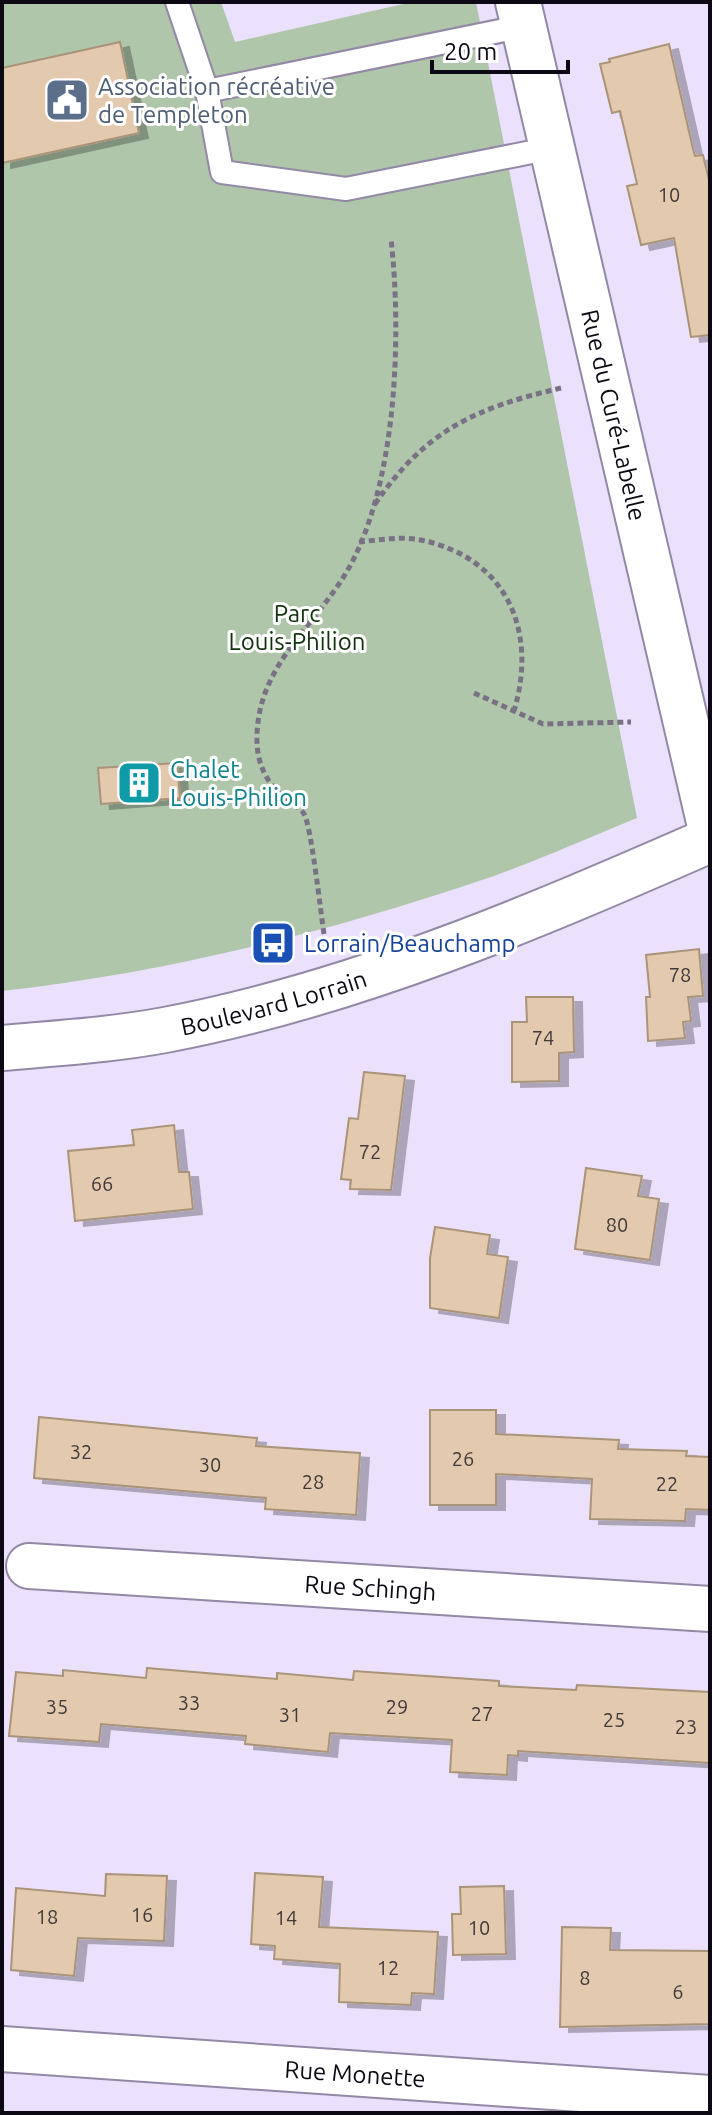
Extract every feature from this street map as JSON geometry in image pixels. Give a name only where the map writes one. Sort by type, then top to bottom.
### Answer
[{"type":"street","name":"Rue du Curé-Labelle","points":[[521,14],[710,826]]},
{"type":"street","name":"Boulevard Lorrain","points":[[2,1048],[90,1041],[166,1030],[318,991],[512,926],[710,840]]},
{"type":"street","name":"Rue Schingh","points":[[29,1566],[710,1609]]},
{"type":"street","name":"Rue Monette","points":[[2,2049],[710,2098]]},
{"type":"lane","points":[[177,2],[207,91],[222,172],[346,189],[552,148]]},
{"type":"lane","points":[[207,91],[521,14]]},
{"type":"path","points":[[324,934],[305,814],[265,778],[257,757],[257,732],[273,672],[346,573],[372,508],[387,435],[397,347],[397,288],[391,239]]},
{"type":"path","points":[[372,508],[426,445],[459,421],[488,406],[561,388]]},
{"type":"path","points":[[359,542],[418,539],[451,549],[495,579],[518,623],[523,659],[514,711]]},
{"type":"path","points":[[474,693],[543,724],[631,722]]},
{"type":"green space","name":"Parc Louis-Philion","points":[[2,2],[221,2],[235,42],[412,2],[476,2],[637,818],[479,881],[362,918],[184,962],[2,991]]},
{"type":"building","name":"Association récréative de Templeton","points":[[120,42],[139,133],[2,163],[2,68]]},
{"type":"building","points":[[669,44],[695,156],[703,155],[710,184],[710,335],[691,337],[674,238],[641,245],[627,186],[637,184],[620,111],[612,113],[600,64]]},
{"type":"building","name":"Chalet Louis-Philion","points":[[177,763],[180,798],[101,804],[98,768]]},
{"type":"building","points":[[699,949],[703,996],[688,997],[691,1021],[683,1022],[685,1038],[648,1041],[646,997],[650,997],[646,955]]},
{"type":"building","points":[[526,997],[573,997],[574,1052],[559,1053],[559,1081],[512,1082],[512,1022],[527,1022]]},
{"type":"building","points":[[364,1072],[405,1076],[391,1190],[350,1189],[351,1180],[341,1179],[349,1118],[358,1119]]},
{"type":"building","points":[[174,1125],[179,1172],[189,1172],[193,1209],[75,1221],[68,1151],[134,1145],[132,1130]]},
{"type":"building","points":[[586,1168],[642,1176],[638,1196],[659,1199],[650,1260],[575,1249]]},
{"type":"building","points":[[435,1227],[490,1235],[487,1254],[508,1257],[499,1318],[430,1308],[430,1258]]},
{"type":"building","points":[[430,1410],[496,1410],[496,1434],[619,1440],[618,1449],[687,1451],[686,1456],[710,1457],[710,1510],[686,1509],[685,1521],[590,1519],[592,1479],[496,1474],[496,1505],[430,1505]]},
{"type":"building","points":[[39,1417],[257,1438],[256,1446],[360,1453],[356,1515],[265,1509],[266,1498],[34,1478]]},
{"type":"building","points":[[147,1668],[277,1679],[277,1673],[353,1680],[354,1671],[499,1681],[499,1686],[576,1690],[577,1685],[710,1692],[710,1763],[518,1751],[518,1756],[508,1755],[507,1775],[450,1772],[452,1740],[330,1733],[328,1752],[245,1744],[246,1736],[101,1724],[99,1742],[9,1736],[16,1672],[63,1676],[63,1670],[146,1678]]},
{"type":"building","points":[[255,1873],[323,1877],[319,1927],[438,1932],[434,1994],[412,1993],[411,2005],[339,2002],[340,1964],[274,1959],[275,1946],[251,1944]]},
{"type":"building","points":[[106,1874],[167,1876],[164,1941],[78,1938],[74,1976],[11,1970],[16,1888],[105,1896]]},
{"type":"building","points":[[504,1886],[506,1954],[453,1955],[452,1914],[461,1914],[460,1887]]},
{"type":"building","points":[[562,1927],[611,1928],[610,1950],[710,1951],[710,2024],[560,2027]]},
{"type":"place","name":"Association récréative de Templeton","points":[[67,100]]},
{"type":"place","name":"Chalet Louis-Philion","points":[[139,783]]},
{"type":"place","name":"Lorrain/Beauchamp","points":[[273,943]]}]
